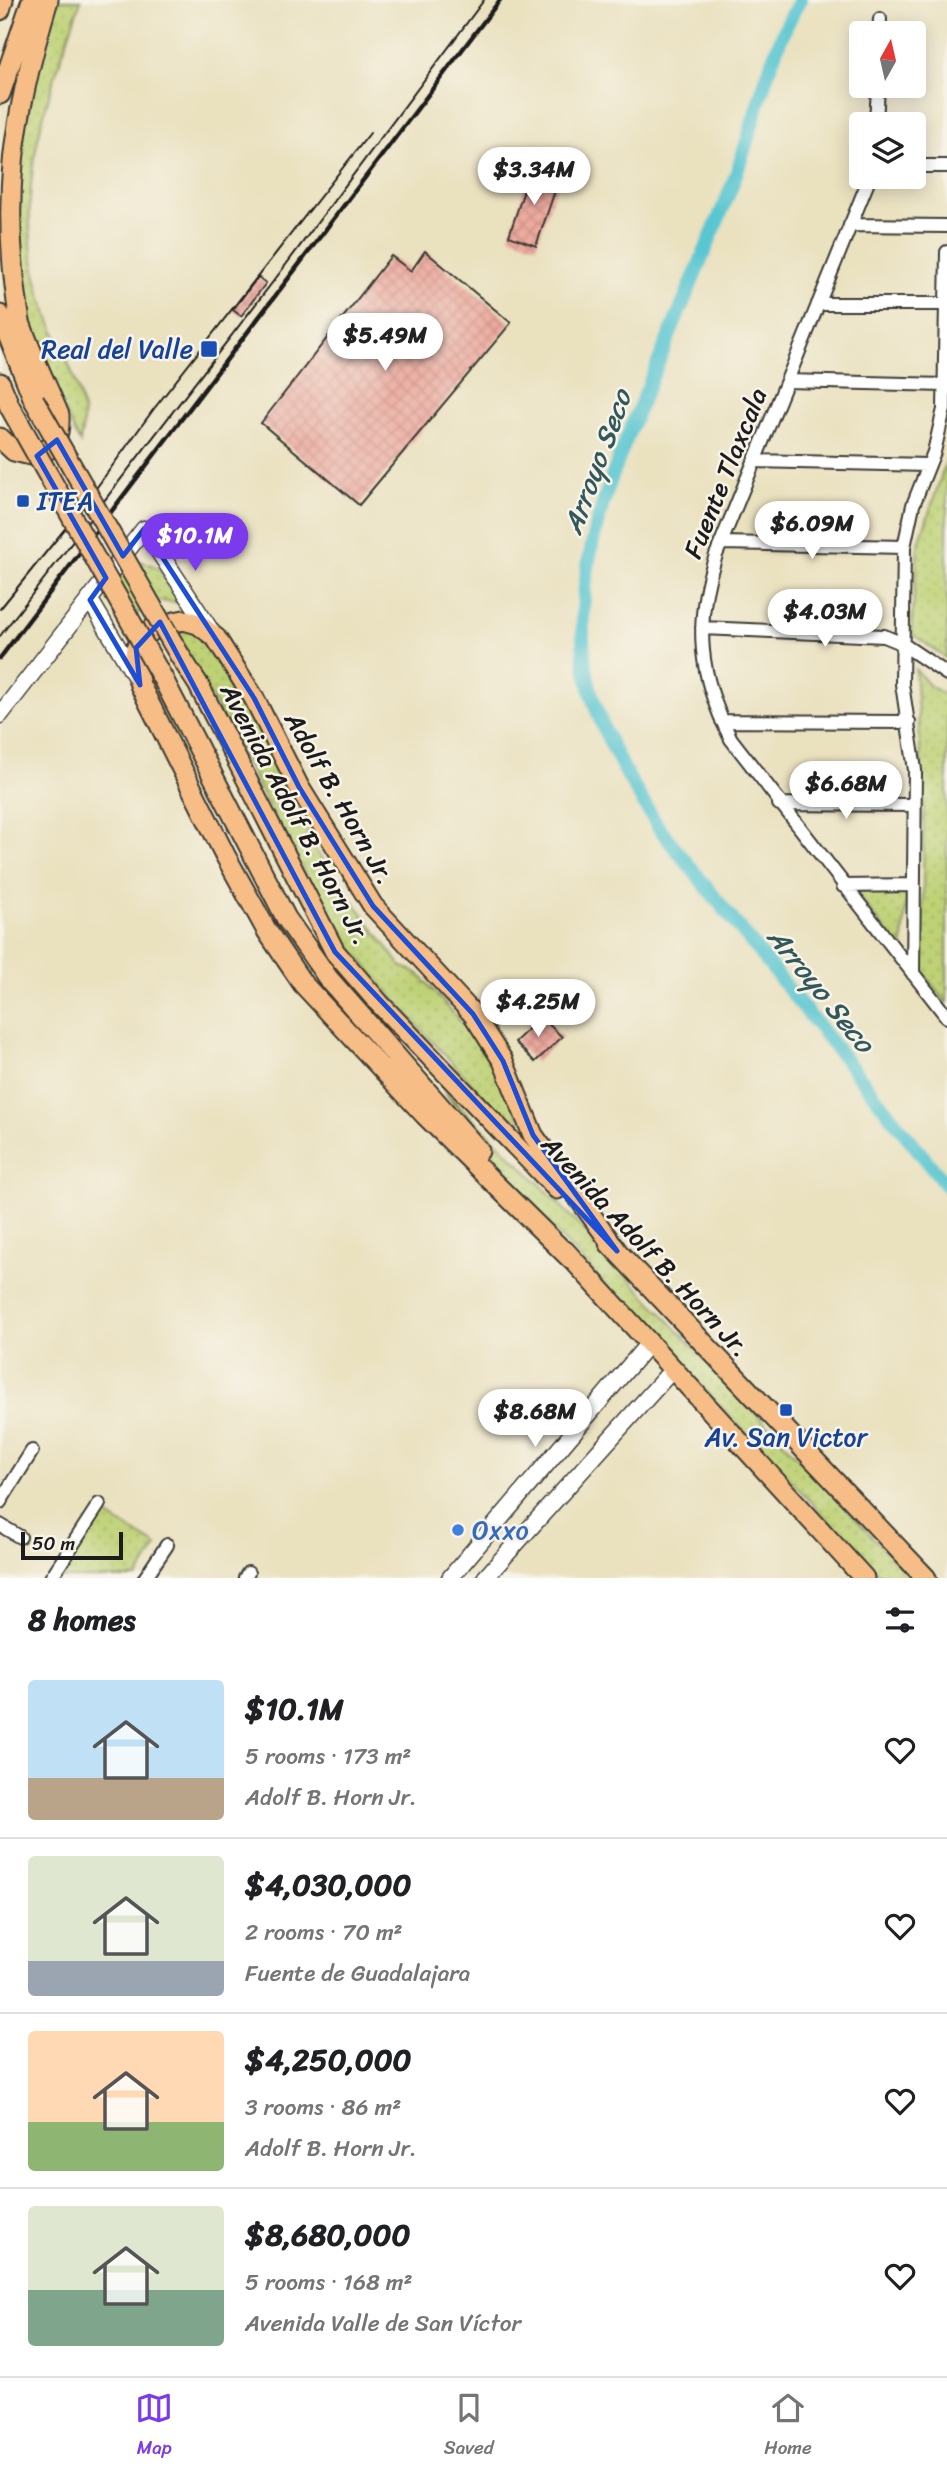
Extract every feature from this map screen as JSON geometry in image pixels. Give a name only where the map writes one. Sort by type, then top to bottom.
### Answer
[{"type":"main road","points":[[0,10],[3,0]]},
{"type":"main road","points":[[0,94],[33,0]]},
{"type":"main road","points":[[0,438],[13,451],[36,456],[53,446],[60,427],[60,415],[20,321],[5,263],[0,214],[3,164],[15,110],[48,0]]},
{"type":"main road","name":"Avenida Adolf B. Horn Jr.","points":[[0,315],[34,400],[198,684],[335,952],[379,1003],[926,1578]]},
{"type":"main road","name":"Avenida Adolf B. Horn Jr.","points":[[0,383],[10,407],[163,679],[293,928],[328,978],[572,1260],[864,1578]]},
{"type":"main road","name":"Adolf B. Horn Jr.","points":[[572,1260],[425,1115],[303,984],[267,931],[225,855],[140,685],[134,662],[136,648],[155,626],[184,620],[198,624],[216,638],[254,698],[310,806],[373,906],[473,1014],[503,1061],[533,1135],[555,1170],[617,1251]]},
{"type":"street","points":[[926,166],[947,166]]},
{"type":"street","name":"Fuente Tlaxcala","points":[[865,189],[720,543],[708,582],[702,628],[708,687],[722,721],[743,757],[947,1017]]},
{"type":"street","points":[[850,225],[947,226]]},
{"type":"street","points":[[913,974],[914,749],[902,684],[904,547],[913,505],[944,409],[947,252]]},
{"type":"street","points":[[818,304],[946,304]]},
{"type":"street","points":[[787,381],[945,385]]},
{"type":"street","points":[[754,461],[928,465]]},
{"type":"street","name":"Adolf B. Horn Jr.","points":[[140,685],[90,600],[144,529],[216,638]]},
{"type":"street","points":[[720,543],[904,547]]},
{"type":"street","points":[[0,715],[90,600]]},
{"type":"street","points":[[702,628],[871,634],[901,643],[947,674]]},
{"type":"street","points":[[722,721],[909,722]]},
{"type":"street","points":[[779,804],[914,805]]},
{"type":"street","points":[[843,886],[913,885]]},
{"type":"street","points":[[450,1578],[649,1343]]},
{"type":"street","points":[[485,1578],[673,1369]]},
{"type":"street","points":[[0,1502],[32,1451]]},
{"type":"street","points":[[533,1479],[550,1489],[555,1499]]},
{"type":"street","points":[[51,1578],[99,1504]]},
{"type":"street","points":[[0,1525],[20,1538]]},
{"type":"street","points":[[485,1536],[491,1552],[504,1556]]},
{"type":"street","points":[[145,1578],[167,1545]]},
{"type":"highlighted area","points":[[57,440],[123,556],[144,529],[254,698],[299,787],[373,906],[473,1014],[503,1061],[533,1135],[617,1251],[335,952],[160,622],[136,648],[140,685],[90,600],[106,578],[37,456]]},
{"type":"green space","points":[[53,0],[81,0],[46,105],[38,140],[32,175],[31,247],[43,301],[80,396],[84,419],[80,443],[52,386],[15,286],[19,114]]},
{"type":"green space","points":[[947,459],[947,659],[911,633],[918,546]]},
{"type":"green space","points":[[135,561],[158,569],[167,579],[179,602],[156,601],[137,614],[114,584],[122,570]]},
{"type":"green space","points":[[187,629],[202,639],[219,658],[253,712],[306,816],[308,840],[401,966],[419,974],[496,1062],[524,1129],[519,1133],[388,992],[319,901],[175,630]]},
{"type":"green space","points":[[915,669],[930,686],[947,696],[947,1004],[922,971],[924,803]]},
{"type":"green space","points":[[853,889],[907,890],[902,952]]},
{"type":"green space","points":[[443,1090],[543,1187],[911,1578],[883,1578],[543,1219]]},
{"type":"green space","points":[[100,1511],[157,1546],[137,1578],[59,1578]]},
{"type":"building","points":[[531,169],[559,179],[536,246],[509,236]]},
{"type":"building","points":[[425,251],[511,323],[359,505],[261,423],[391,256],[411,271]]},
{"type":"building","points":[[258,277],[266,283],[241,316],[233,310]]},
{"type":"building","points":[[541,1017],[562,1037],[535,1062],[515,1042]]},
{"type":"waterway","name":"Arroyo Seco","points":[[800,0],[777,47],[727,198],[612,476],[592,546],[586,581],[584,654],[594,701],[611,745],[659,828],[947,1186]]},
{"type":"tram line","points":[[0,636],[282,270],[484,0]]},
{"type":"tram line","points":[[0,609],[81,509],[153,410],[370,133]]},
{"type":"railway","points":[[0,658],[500,0]]},
{"type":"place","name":"Real del Valle","points":[[209,349]]},
{"type":"place","name":"ITEA","points":[[23,501]]},
{"type":"place","name":"Av. San Victor","points":[[786,1410]]},
{"type":"place","name":"Oxxo","points":[[458,1530]]}]
